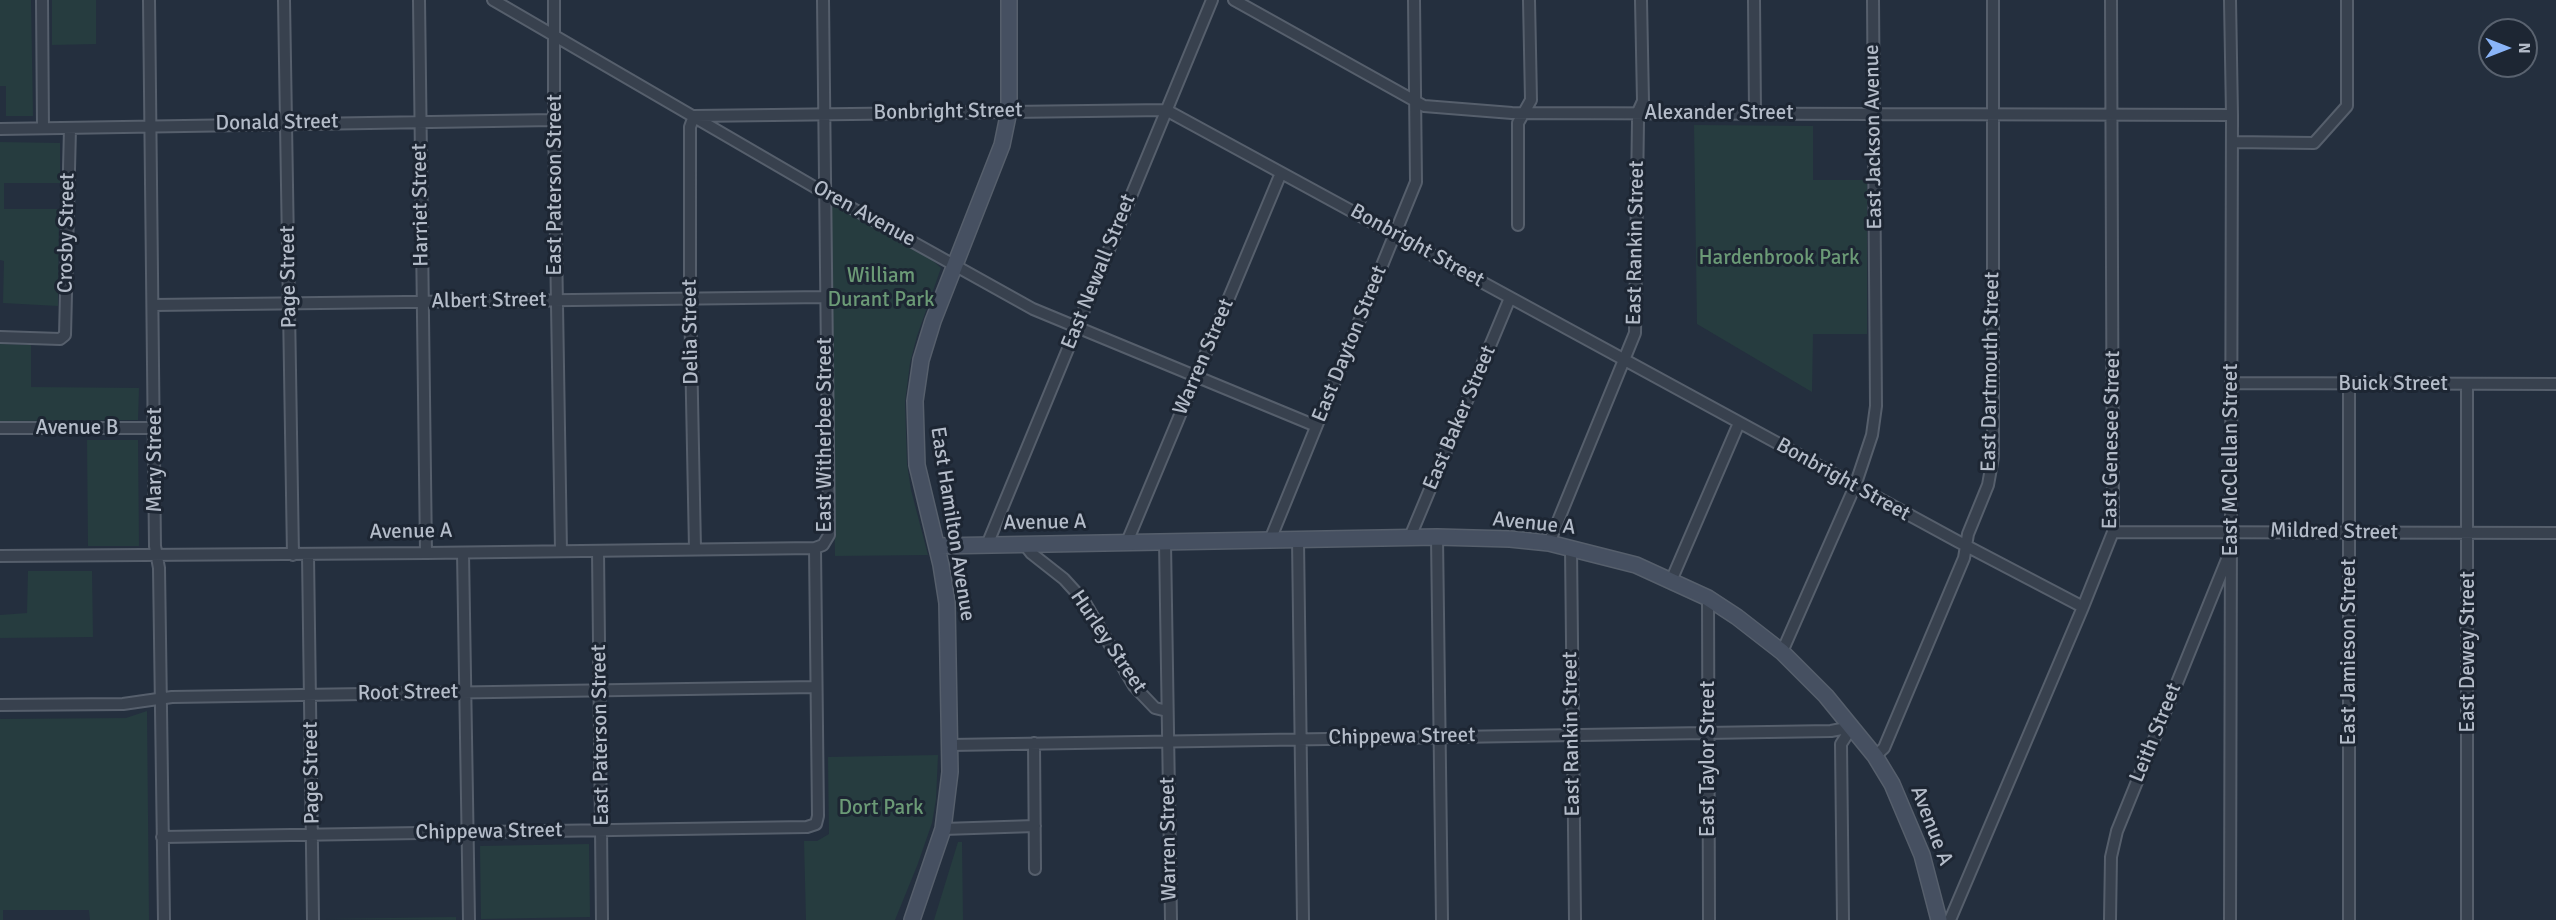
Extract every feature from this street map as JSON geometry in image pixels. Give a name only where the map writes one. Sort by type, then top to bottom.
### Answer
[{"type":"street","points":[[42,0],[43,128]]},
{"type":"street","name":"Mary Street","points":[[149,0],[155,546],[161,698],[164,920]]},
{"type":"street","name":"Page Street","points":[[284,0],[293,555]]},
{"type":"street","name":"Harriet Street","points":[[419,0],[426,553]]},
{"type":"street","name":"Oren Avenue","points":[[493,0],[823,192],[1034,309],[1316,426]]},
{"type":"street","name":"East Paterson Street","points":[[554,0],[556,300],[561,551]]},
{"type":"street","name":"East Witherbee Street","points":[[816,824],[818,816],[816,687],[819,547],[829,535],[823,192],[823,0]]},
{"type":"street","name":"East Hamilton Avenue","points":[[912,920],[943,830],[949,794],[950,745],[947,603],[937,546],[917,465],[915,401],[926,342],[996,163],[1009,111],[1009,0]]},
{"type":"street","name":"East Newall Street","points":[[987,545],[1212,0]]},
{"type":"street","name":"Alexander Street","points":[[1234,0],[1424,106],[1525,112],[2232,115]]},
{"type":"street","name":"East Dayton Street","points":[[1270,540],[1416,182],[1414,0]]},
{"type":"street","points":[[1518,225],[1518,123],[1531,100],[1529,0]]},
{"type":"street","name":"East Rankin Street","points":[[1549,543],[1635,333],[1638,112],[1643,101],[1641,0]]},
{"type":"street","points":[[1754,0],[1755,113]]},
{"type":"street","name":"East Jackson Avenue","points":[[1782,652],[1855,486],[1872,435],[1876,406],[1873,0]]},
{"type":"street","name":"East Dartmouth Street","points":[[1875,756],[1884,748],[1964,558],[1968,534],[1988,485],[1993,457],[1993,0]]},
{"type":"street","name":"East Genesee Street","points":[[1950,920],[2113,532],[2111,0]]},
{"type":"street","name":"East McClellan Street","points":[[2230,0],[2232,115],[2230,920]]},
{"type":"street","points":[[2232,142],[2314,143],[2347,106],[2347,0]]},
{"type":"street","name":"Bonbright Street","points":[[694,116],[1166,110],[2083,608]]},
{"type":"street","name":"Delia Street","points":[[694,116],[690,127],[690,298],[695,549]]},
{"type":"street","name":"Donald Street","points":[[0,129],[554,120]]},
{"type":"street","name":"Crosby Street","points":[[0,337],[64,337],[70,128]]},
{"type":"street","name":"Warren Street","points":[[1127,542],[1281,173]]},
{"type":"street","name":"Albert Street","points":[[153,305],[826,297]]},
{"type":"street","name":"East Baker Street","points":[[1410,537],[1510,298]]},
{"type":"street","name":"Buick Street","points":[[2231,383],[2556,384]]},
{"type":"street","name":"East Jamieson Street","points":[[2349,384],[2349,920]]},
{"type":"street","name":"East Dewey Street","points":[[2467,384],[2467,920]]},
{"type":"street","points":[[1671,581],[1739,423]]},
{"type":"street","name":"Avenue B","points":[[0,428],[155,428]]},
{"type":"street","name":"Mildred Street","points":[[2113,532],[2556,533]]},
{"type":"street","points":[[1437,537],[1442,920]]},
{"type":"street","name":"Avenue A","points":[[937,546],[1437,537],[1549,543],[1636,565],[1708,598],[1763,635],[1826,696],[1875,756],[1905,810],[1922,855],[1940,920]]},
{"type":"street","points":[[1298,540],[1303,920]]},
{"type":"street","name":"Warren Street","points":[[1165,542],[1171,920]]},
{"type":"street","name":"Hurley Street","points":[[1024,544],[1031,553],[1064,579],[1084,602],[1134,686],[1155,708],[1167,711]]},
{"type":"street","name":"Avenue A","points":[[0,556],[308,555],[819,547]]},
{"type":"street","name":"East Rankin Street","points":[[1571,548],[1575,920]]},
{"type":"street","name":"East Paterson Street","points":[[598,551],[603,830],[602,920]]},
{"type":"street","name":"Leith Street","points":[[2110,920],[2111,856],[2117,831],[2230,552]]},
{"type":"street","points":[[464,553],[469,920]]},
{"type":"street","name":"Page Street","points":[[308,555],[313,920]]},
{"type":"street","name":"East Taylor Street","points":[[1708,598],[1709,920]]},
{"type":"street","name":"Root Street","points":[[0,705],[123,704],[161,698],[310,694],[816,687]]},
{"type":"street","points":[[1843,920],[1841,744],[1852,727]]},
{"type":"street","name":"Chippewa Street","points":[[950,745],[1168,740],[1708,734],[1832,731],[1852,727]]},
{"type":"street","points":[[1034,742],[1035,870]]},
{"type":"street","name":"Chippewa Street","points":[[162,837],[807,827],[816,824]]},
{"type":"street","points":[[943,830],[1035,826]]},
{"type":"green space","points":[[0,0],[31,0],[33,116],[6,116],[6,86],[0,86]]},
{"type":"green space","points":[[52,0],[96,0],[96,44],[52,45]]},
{"type":"green space","name":"Hardenbrook Park","points":[[1694,125],[1813,126],[1813,180],[1867,180],[1867,334],[1813,334],[1812,392],[1697,324]]},
{"type":"green space","points":[[0,142],[60,143],[60,183],[4,183],[4,209],[59,209],[58,306],[3,303],[4,261],[0,260]]},
{"type":"green space","name":"William Durant Park","points":[[834,204],[929,257],[941,268],[917,336],[910,363],[905,402],[907,464],[911,490],[928,555],[835,556],[830,206]]},
{"type":"green space","points":[[0,344],[31,345],[31,387],[139,388],[138,420],[0,421]]},
{"type":"green space","points":[[87,440],[138,440],[139,546],[88,546]]},
{"type":"green space","points":[[28,571],[92,571],[93,637],[0,638],[0,615],[27,613]]},
{"type":"green space","points":[[147,711],[149,920],[90,920],[89,910],[3,910],[3,920],[0,920],[0,719],[126,718]]},
{"type":"green space","name":"Dort Park","points":[[938,755],[936,799],[932,823],[895,920],[806,920],[804,841],[817,841],[829,834],[828,757]]},
{"type":"green space","name":"Dort Park","points":[[958,842],[962,842],[963,920],[934,920]]},
{"type":"green space","points":[[589,844],[590,917],[481,919],[480,846]]},
{"type":"green space","points":[[456,917],[456,920],[325,919]]}]
